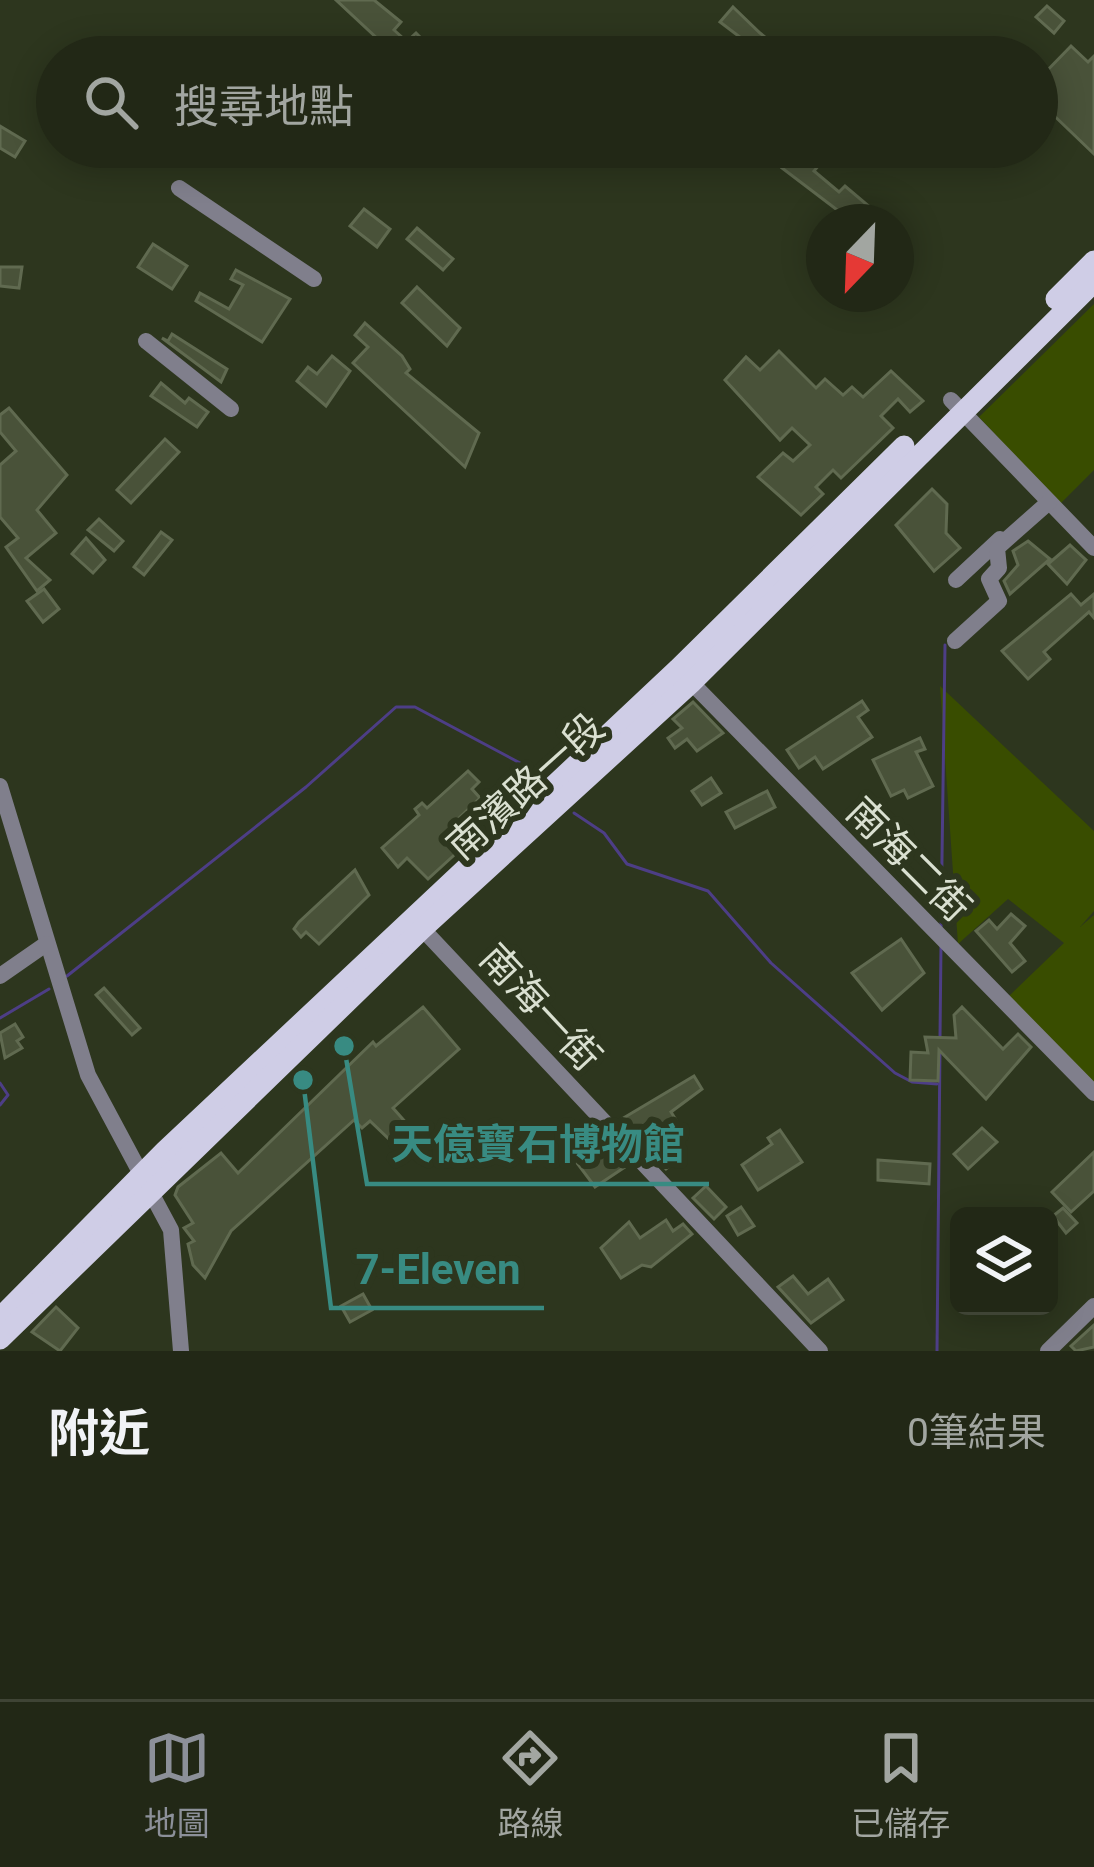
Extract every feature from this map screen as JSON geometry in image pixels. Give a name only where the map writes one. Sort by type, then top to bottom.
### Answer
[{"type":"main road","name":"南濱路一段","points":[[0,1339],[147,1183],[417,923],[684,676],[1094,261]]},
{"type":"main road","name":"南濱路一段","points":[[956,405],[1094,282]]},
{"type":"main road","name":"南濱路一段","points":[[5,1304],[147,1183]]},
{"type":"street","points":[[179,188],[314,279]]},
{"type":"street","points":[[146,341],[231,409]]},
{"type":"street","points":[[956,405],[1094,548]]},
{"type":"street","points":[[956,580],[1047,500]]},
{"type":"street","points":[[956,641],[999,601],[988,579],[999,568],[998,548],[1047,500]]},
{"type":"street","name":"南海二街","points":[[684,676],[1094,1094]]},
{"type":"street","points":[[0,786],[88,1075],[171,1230],[181,1351]]},
{"type":"street","name":"南海一街","points":[[417,923],[820,1351]]},
{"type":"street","points":[[0,976],[46,944]]},
{"type":"street","points":[[1048,1351],[1094,1306]]},
{"type":"green space","points":[[1094,304],[1094,470],[1060,504],[979,417]]},
{"type":"green space","points":[[940,686],[1094,831],[1094,911],[1080,927],[1094,915],[1094,1083],[1008,997],[1064,943],[1008,899],[958,944]]},
{"type":"building","points":[[336,0],[374,0],[401,22],[394,30],[401,36],[375,36]]},
{"type":"building","points":[[1047,6],[1064,21],[1054,33],[1036,17]]},
{"type":"building","points":[[733,7],[764,36],[738,36],[720,22]]},
{"type":"building","points":[[1071,46],[1088,62],[1094,56],[1094,154],[1058,119],[1058,59]]},
{"type":"building","points":[[0,126],[25,141],[15,157],[0,148]]},
{"type":"building","points":[[782,168],[817,168],[814,171],[839,192],[845,186],[866,204],[829,204]]},
{"type":"building","points":[[364,209],[390,229],[377,247],[350,226]]},
{"type":"building","points":[[417,228],[453,259],[443,270],[407,239]]},
{"type":"building","points":[[153,244],[187,266],[172,289],[138,267]]},
{"type":"building","points":[[0,267],[22,267],[19,288],[0,286]]},
{"type":"building","points":[[236,270],[290,299],[262,342],[196,301],[200,293],[229,309],[243,285],[231,279]]},
{"type":"building","points":[[417,287],[460,328],[447,346],[402,303]]},
{"type":"building","points":[[365,323],[402,356],[410,369],[406,373],[479,433],[465,467],[353,363],[368,347],[355,335]]},
{"type":"building","points":[[172,334],[227,369],[221,382],[162,338],[168,341]]},
{"type":"building","points":[[779,351],[816,388],[825,379],[843,395],[852,387],[863,397],[891,371],[923,401],[910,412],[898,399],[881,416],[893,428],[841,478],[833,470],[816,487],[823,494],[801,515],[758,477],[783,453],[793,461],[810,445],[792,428],[780,440],[725,380],[746,357],[760,370]]},
{"type":"building","points":[[332,356],[350,371],[326,406],[297,381],[308,367],[317,374]]},
{"type":"building","points":[[161,383],[185,403],[189,398],[208,412],[197,427],[151,396]]},
{"type":"building","points":[[9,408],[67,475],[37,510],[56,533],[26,558],[50,580],[37,591],[6,547],[18,538],[0,517],[0,465],[16,451],[0,432],[0,415]]},
{"type":"building","points":[[165,439],[179,452],[131,503],[117,490]]},
{"type":"building","points":[[932,489],[947,504],[946,533],[960,548],[934,571],[896,525]]},
{"type":"building","points":[[99,519],[123,541],[114,551],[88,530]]},
{"type":"building","points":[[161,532],[172,540],[144,575],[134,567]]},
{"type":"building","points":[[86,538],[105,560],[93,573],[72,554]]},
{"type":"building","points":[[1028,541],[1050,559],[1010,594],[1004,581],[1018,565],[1013,551]]},
{"type":"building","points":[[1070,545],[1086,560],[1067,584],[1048,564]]},
{"type":"building","points":[[44,589],[59,609],[43,622],[27,601]]},
{"type":"building","points":[[1071,594],[1081,605],[1094,594],[1094,618],[1089,612],[1044,652],[1050,659],[1028,679],[1002,651]]},
{"type":"building","points":[[862,701],[868,710],[858,717],[872,737],[823,769],[815,757],[799,768],[787,750]]},
{"type":"building","points":[[693,702],[723,733],[697,751],[687,739],[675,748],[668,738],[682,728],[673,719]]},
{"type":"building","points":[[920,738],[925,749],[916,752],[933,786],[908,798],[904,790],[891,796],[873,760]]},
{"type":"building","points":[[468,771],[479,782],[472,789],[480,798],[459,818],[475,836],[428,879],[407,858],[398,867],[382,848],[419,815],[415,809],[422,803],[427,808]]},
{"type":"building","points":[[711,778],[721,793],[702,805],[692,791]]},
{"type":"building","points":[[767,791],[775,807],[735,828],[726,812]]},
{"type":"building","points":[[355,870],[369,895],[319,944],[306,932],[301,937],[294,929],[299,922]]},
{"type":"building","points":[[1011,914],[1025,926],[1010,943],[1025,961],[1012,972],[976,931],[989,920],[997,929]]},
{"type":"building","points":[[901,939],[924,973],[882,1010],[852,973]]},
{"type":"building","points":[[104,988],[140,1028],[132,1035],[96,995]]},
{"type":"building","points":[[423,1007],[459,1049],[393,1108],[409,1126],[390,1140],[370,1121],[362,1128],[354,1120],[231,1231],[205,1278],[193,1265],[188,1244],[194,1241],[184,1228],[193,1223],[175,1195],[178,1187],[221,1153],[238,1173],[373,1042],[376,1046]]},
{"type":"building","points":[[962,1007],[1003,1049],[1018,1034],[1031,1047],[986,1099],[939,1050],[938,1081],[910,1080],[911,1052],[928,1053],[925,1037],[956,1038],[954,1015]]},
{"type":"building","points":[[15,1024],[23,1037],[17,1041],[22,1048],[5,1058],[0,1033]]},
{"type":"building","points":[[694,1076],[702,1089],[671,1112],[676,1120],[666,1133],[683,1155],[666,1169],[620,1120]]},
{"type":"building","points":[[982,1128],[997,1142],[968,1169],[954,1154]]},
{"type":"building","points":[[780,1130],[802,1162],[758,1190],[742,1165],[772,1144],[768,1138]]},
{"type":"building","points":[[599,1144],[608,1159],[617,1154],[628,1165],[595,1187],[574,1159]]},
{"type":"building","points":[[1094,1152],[1094,1191],[1071,1212],[1052,1192]]},
{"type":"building","points":[[878,1160],[930,1164],[929,1184],[878,1180]]},
{"type":"building","points":[[706,1186],[726,1207],[714,1219],[693,1198]]},
{"type":"building","points":[[741,1207],[754,1226],[738,1235],[727,1216]]},
{"type":"building","points":[[1063,1208],[1077,1223],[1066,1233],[1058,1223]]},
{"type":"building","points":[[666,1220],[673,1231],[683,1224],[692,1234],[651,1267],[642,1265],[621,1278],[601,1248],[629,1222],[640,1238]]},
{"type":"building","points":[[793,1276],[808,1294],[828,1279],[843,1300],[811,1323],[778,1287]]},
{"type":"building","points":[[363,1294],[372,1310],[350,1322],[341,1306]]},
{"type":"building","points":[[56,1307],[78,1328],[60,1351],[32,1332]]},
{"type":"building","points":[[1094,1325],[1094,1347],[1076,1351],[1071,1346]]},
{"type":"waterway","points":[[941,929],[945,645]]},
{"type":"waterway","points":[[67,976],[306,787],[396,707],[415,707],[535,771]]},
{"type":"waterway","points":[[574,813],[604,833],[627,864],[708,891],[771,963],[895,1073],[912,1082],[937,1084]]},
{"type":"waterway","points":[[940,1037],[941,945]]},
{"type":"waterway","points":[[0,1018],[49,989]]},
{"type":"waterway","points":[[937,1351],[940,1047]]},
{"type":"waterway","points":[[0,1083],[8,1095],[0,1105]]},
{"type":"place","name":"天億寶石博物館","points":[[344,1046]]},
{"type":"place","name":"7-Eleven","points":[[303,1080]]}]
